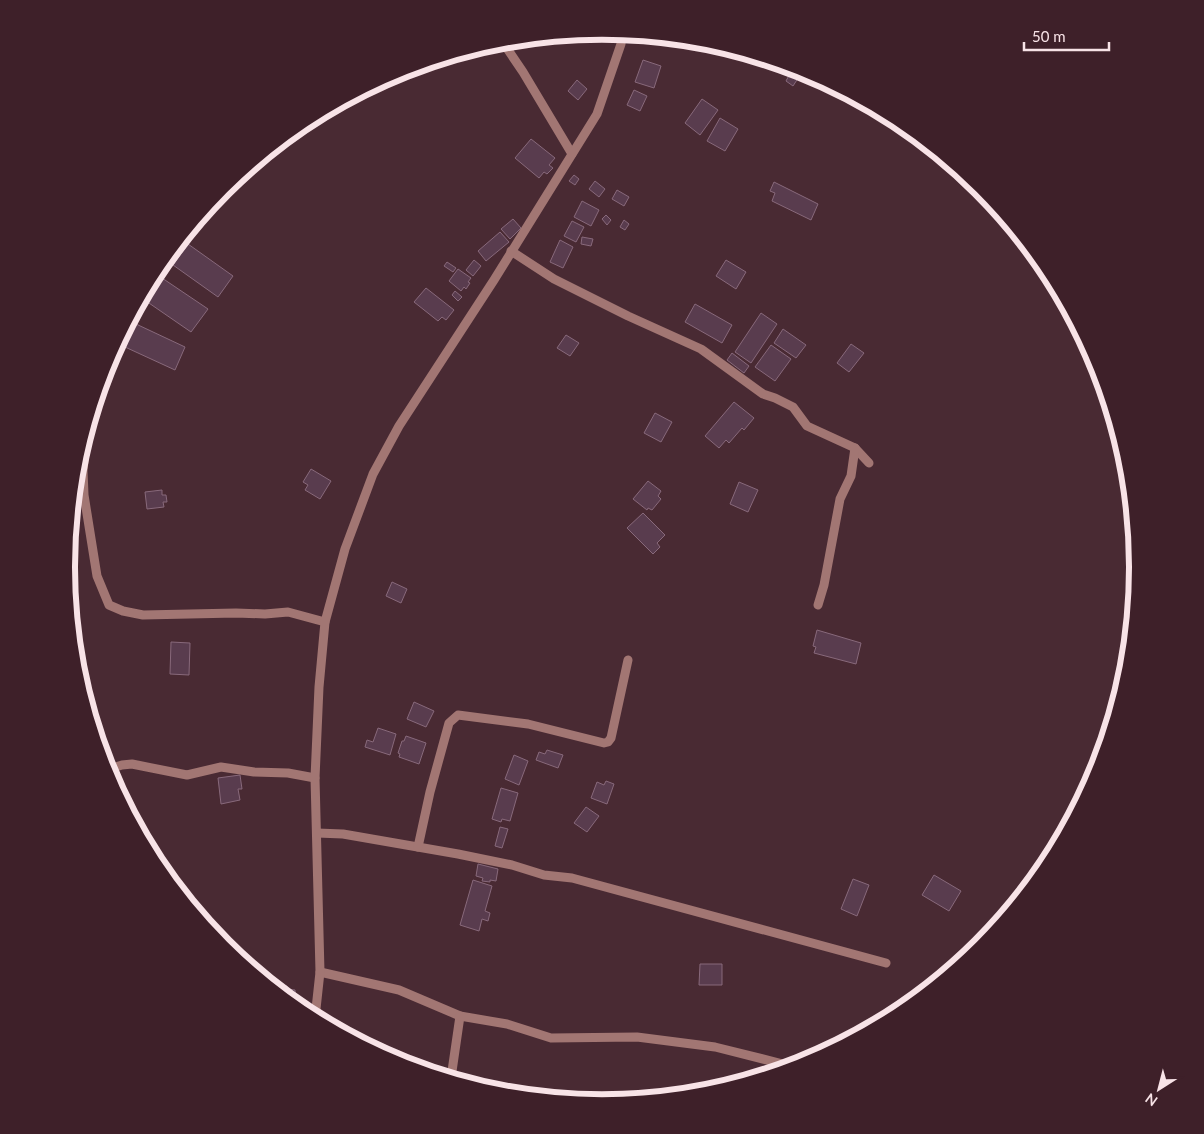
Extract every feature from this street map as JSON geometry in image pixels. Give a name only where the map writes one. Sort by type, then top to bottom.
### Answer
[{"type":"street","points":[[316,1009],[320,972],[315,778],[319,687],[325,622],[345,549],[373,474],[399,426],[597,114],[621,41]]},
{"type":"street","points":[[507,49],[572,154]]},
{"type":"street","points":[[511,251],[554,279],[628,316],[701,349],[763,394],[792,407],[807,426],[855,448],[869,462]]},
{"type":"street","points":[[818,604],[824,585],[840,499],[851,476],[855,448]]},
{"type":"street","points":[[83,476],[84,495],[97,576],[109,605],[123,611],[143,615],[236,612],[265,614],[288,612],[325,622]]},
{"type":"street","points":[[418,847],[430,792],[450,723],[453,719],[458,716],[528,724],[608,742],[611,738],[628,660]]},
{"type":"street","points":[[114,767],[132,764],[187,775],[221,767],[254,772],[288,773],[315,778]]},
{"type":"street","points":[[317,833],[343,834],[487,859],[544,875],[572,878],[886,963]]},
{"type":"street","points":[[320,972],[399,990],[460,1016],[507,1024],[551,1038],[637,1037],[715,1047],[779,1063]]},
{"type":"street","points":[[452,1072],[460,1016]]},
{"type":"building","points":[[643,60],[661,66],[654,88],[635,82]]},
{"type":"building","points":[[789,75],[798,78],[793,86],[786,81]]},
{"type":"building","points":[[577,80],[587,89],[578,100],[568,91]]},
{"type":"building","points":[[634,90],[647,96],[640,111],[627,105]]},
{"type":"building","points":[[702,99],[718,110],[700,135],[685,123]]},
{"type":"building","points":[[720,118],[738,129],[725,151],[707,141]]},
{"type":"building","points":[[531,139],[555,158],[549,165],[553,168],[547,174],[544,172],[539,178],[515,158]]},
{"type":"building","points":[[574,175],[579,179],[575,185],[569,181]]},
{"type":"building","points":[[595,181],[605,189],[599,197],[589,189]]},
{"type":"building","points":[[774,182],[818,204],[811,220],[772,201],[775,193],[770,191]]},
{"type":"building","points":[[617,190],[629,197],[624,206],[612,199]]},
{"type":"building","points":[[582,201],[599,210],[591,226],[574,217]]},
{"type":"building","points":[[606,215],[611,220],[607,225],[602,219]]},
{"type":"building","points":[[513,219],[521,228],[510,239],[501,229]]},
{"type":"building","points":[[624,220],[629,224],[625,230],[620,227]]},
{"type":"building","points":[[572,221],[584,227],[576,242],[564,236]]},
{"type":"building","points":[[500,232],[509,242],[486,261],[478,251]]},
{"type":"building","points":[[582,237],[593,239],[591,246],[581,244]]},
{"type":"building","points":[[560,240],[573,247],[563,268],[550,262]]},
{"type":"building","points":[[188,244],[233,276],[218,297],[173,265]]},
{"type":"building","points":[[474,260],[481,266],[473,276],[466,270]]},
{"type":"building","points":[[726,260],[746,272],[736,289],[716,276]]},
{"type":"building","points":[[447,262],[456,268],[453,272],[444,266]]},
{"type":"building","points":[[458,269],[471,278],[466,289],[464,287],[461,291],[449,281]]},
{"type":"building","points":[[162,278],[208,309],[191,332],[147,302]]},
{"type":"building","points":[[426,288],[454,310],[446,320],[442,317],[438,321],[414,302]]},
{"type":"building","points":[[455,291],[462,297],[458,301],[452,295]]},
{"type":"building","points":[[695,304],[732,325],[722,343],[685,322]]},
{"type":"building","points":[[761,313],[777,324],[751,363],[735,352]]},
{"type":"building","points":[[136,324],[185,347],[175,370],[125,347]]},
{"type":"building","points":[[783,329],[806,345],[796,358],[774,343]]},
{"type":"building","points":[[566,335],[579,343],[570,356],[557,348]]},
{"type":"building","points":[[851,344],[864,353],[849,372],[837,363]]},
{"type":"building","points":[[771,345],[791,359],[775,381],[755,367]]},
{"type":"building","points":[[732,353],[749,366],[744,373],[727,360]]},
{"type":"building","points":[[734,402],[754,418],[729,443],[726,440],[719,448],[705,436]]},
{"type":"building","points":[[655,413],[672,422],[661,442],[644,433]]},
{"type":"building","points":[[311,469],[331,481],[320,499],[305,490],[308,485],[303,482]]},
{"type":"building","points":[[648,481],[661,491],[658,496],[661,499],[652,510],[648,508],[647,510],[633,499]]},
{"type":"building","points":[[739,482],[758,490],[748,512],[730,504]]},
{"type":"building","points":[[162,490],[162,495],[166,495],[167,502],[163,502],[164,507],[147,509],[145,492]]},
{"type":"building","points":[[643,513],[665,535],[657,543],[660,547],[653,554],[627,528]]},
{"type":"building","points":[[392,582],[407,589],[401,603],[386,596]]},
{"type":"building","points":[[817,630],[861,643],[856,664],[814,653],[816,647],[813,646]]},
{"type":"building","points":[[171,642],[190,643],[189,675],[170,674]]},
{"type":"building","points":[[414,702],[434,711],[426,727],[407,719]]},
{"type":"building","points":[[378,728],[396,734],[390,755],[365,747],[367,740],[373,742]]},
{"type":"building","points":[[406,736],[426,743],[419,764],[399,757],[400,754],[398,753],[402,741],[404,741]]},
{"type":"building","points":[[547,750],[563,755],[558,768],[536,760],[539,752],[545,754]]},
{"type":"building","points":[[514,755],[528,761],[519,785],[505,779]]},
{"type":"building","points":[[240,775],[242,789],[238,789],[240,800],[221,804],[218,778]]},
{"type":"building","points":[[606,781],[614,784],[607,804],[591,798],[597,782],[604,785]]},
{"type":"building","points":[[501,788],[518,793],[510,821],[502,819],[501,822],[492,819]]},
{"type":"building","points":[[586,807],[599,816],[587,832],[574,823]]},
{"type":"building","points":[[500,827],[508,829],[502,848],[495,846]]},
{"type":"building","points":[[478,864],[498,869],[496,881],[482,881],[483,878],[476,876]]},
{"type":"building","points":[[934,875],[961,891],[949,911],[922,895]]},
{"type":"building","points":[[853,879],[869,885],[857,916],[841,909]]},
{"type":"building","points":[[473,880],[492,886],[485,911],[490,913],[488,921],[482,919],[479,931],[460,925]]},
{"type":"building","points":[[700,964],[722,964],[722,985],[699,985]]},
{"type":"building","points":[[282,986],[287,986],[287,989],[295,990],[295,995]]}]
